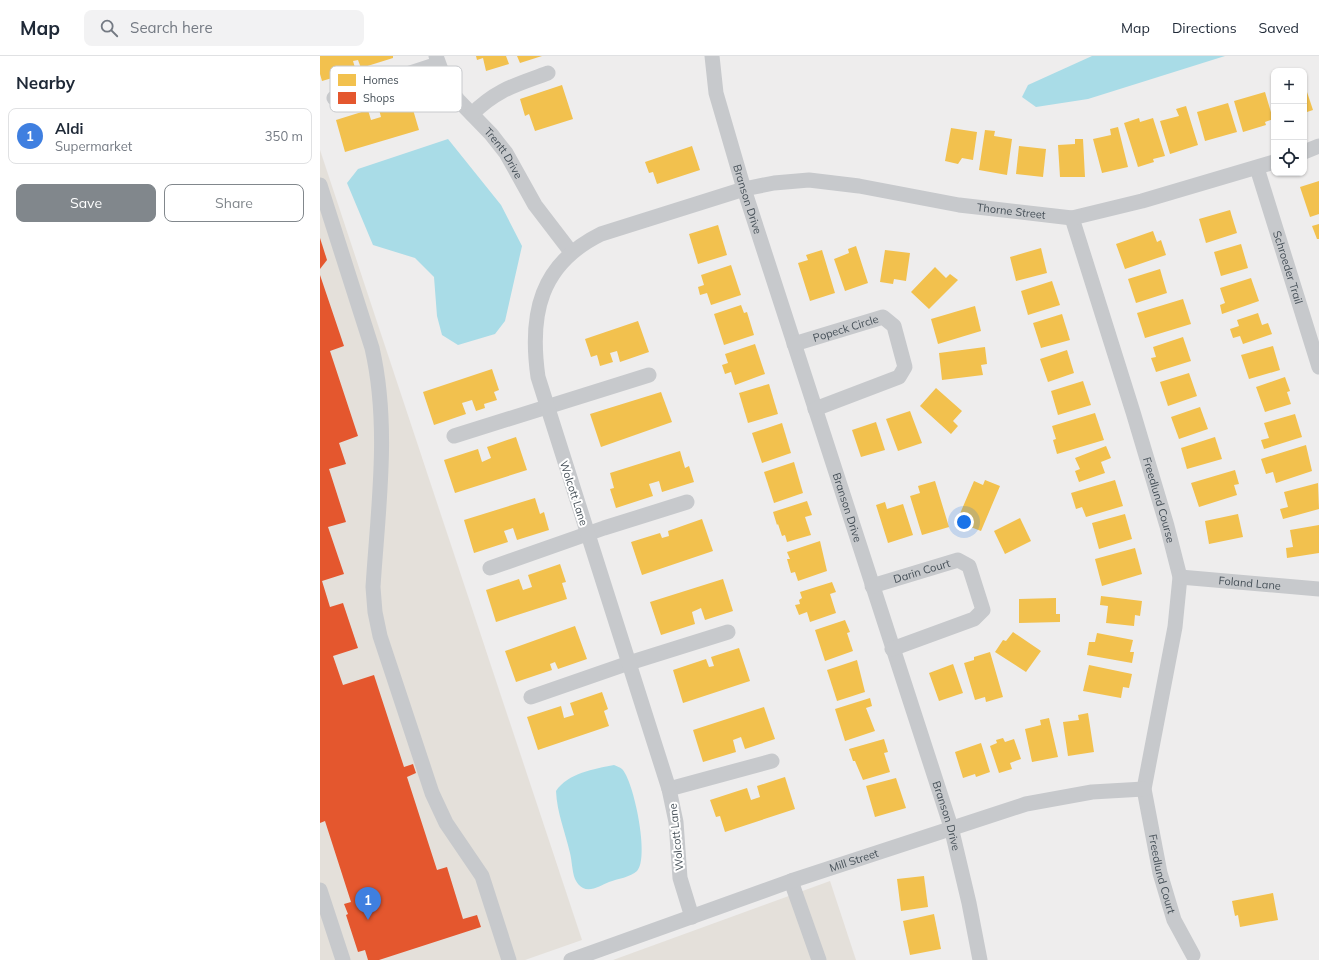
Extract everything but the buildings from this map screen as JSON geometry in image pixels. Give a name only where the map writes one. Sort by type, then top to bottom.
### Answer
[{"type":"street","name":"Branson Drive","points":[[712,56],[716,93],[744,189],[951,827],[969,903],[980,960]]},
{"type":"street","points":[[421,66],[437,60]]},
{"type":"street","points":[[472,114],[484,102],[501,90],[548,74]]},
{"type":"street","name":"Trentt Drive","points":[[462,102],[492,134],[506,153],[535,205],[571,252]]},
{"type":"street","points":[[1307,151],[1319,146]]},
{"type":"street","name":"Thorne Street","points":[[744,189],[774,183],[809,180],[859,186],[959,205],[1072,218],[1142,201],[1271,163]]},
{"type":"street","name":"Schroeder Trail","points":[[1258,168],[1319,366]]},
{"type":"street","points":[[320,185],[372,348],[378,375],[382,427],[373,593],[380,636],[432,793],[446,823],[482,876],[508,960]]},
{"type":"street","name":"Wolcott Lane","points":[[692,917],[680,878],[676,822],[669,790],[546,408],[538,377],[535,357],[536,318],[549,281],[559,265],[571,252],[586,242],[601,234],[744,189]]},
{"type":"street","name":"Freedlund Course","points":[[1072,218],[1133,412],[1167,526],[1180,577],[1175,627],[1144,789]]},
{"type":"street","name":"Popeck Circle","points":[[794,344],[883,318],[894,326],[905,366],[899,377],[815,409]]},
{"type":"street","points":[[454,436],[649,376]]},
{"type":"street","points":[[490,568],[688,502]]},
{"type":"street","name":"Darin Court","points":[[872,586],[958,560],[969,566],[983,610],[974,620],[892,649]]},
{"type":"street","name":"Foland Lane","points":[[1180,577],[1319,589]]},
{"type":"street","points":[[531,697],[728,632]]},
{"type":"street","points":[[669,790],[772,761]]},
{"type":"street","name":"Mill Street","points":[[571,960],[791,880],[1026,804],[1092,792],[1144,789]]},
{"type":"street","name":"Freedlund Court","points":[[1144,789],[1160,873],[1174,920],[1193,955]]},
{"type":"street","points":[[791,880],[819,960]]},
{"type":"street","points":[[320,890],[343,960]]},
{"type":"shaded area","points":[[320,150],[582,940],[525,960],[320,960]]},
{"type":"shaded area","points":[[830,881],[856,960],[613,960]]},
{"type":"water","points":[[1092,56],[1225,56],[1088,99],[1036,107],[1022,97],[1028,85]]},
{"type":"water","points":[[448,139],[501,205],[522,246],[505,321],[495,334],[458,345],[442,335],[437,316],[434,277],[415,258],[373,245],[347,183],[358,169]]},
{"type":"water","points":[[614,765],[622,769],[627,776],[631,788],[639,820],[642,852],[641,864],[637,871],[631,875],[596,888],[586,889],[579,885],[574,876],[570,853],[558,807],[556,791],[567,780],[574,776],[590,770]]},
{"type":"place","name":"Aldi","points":[[368,920]]}]
